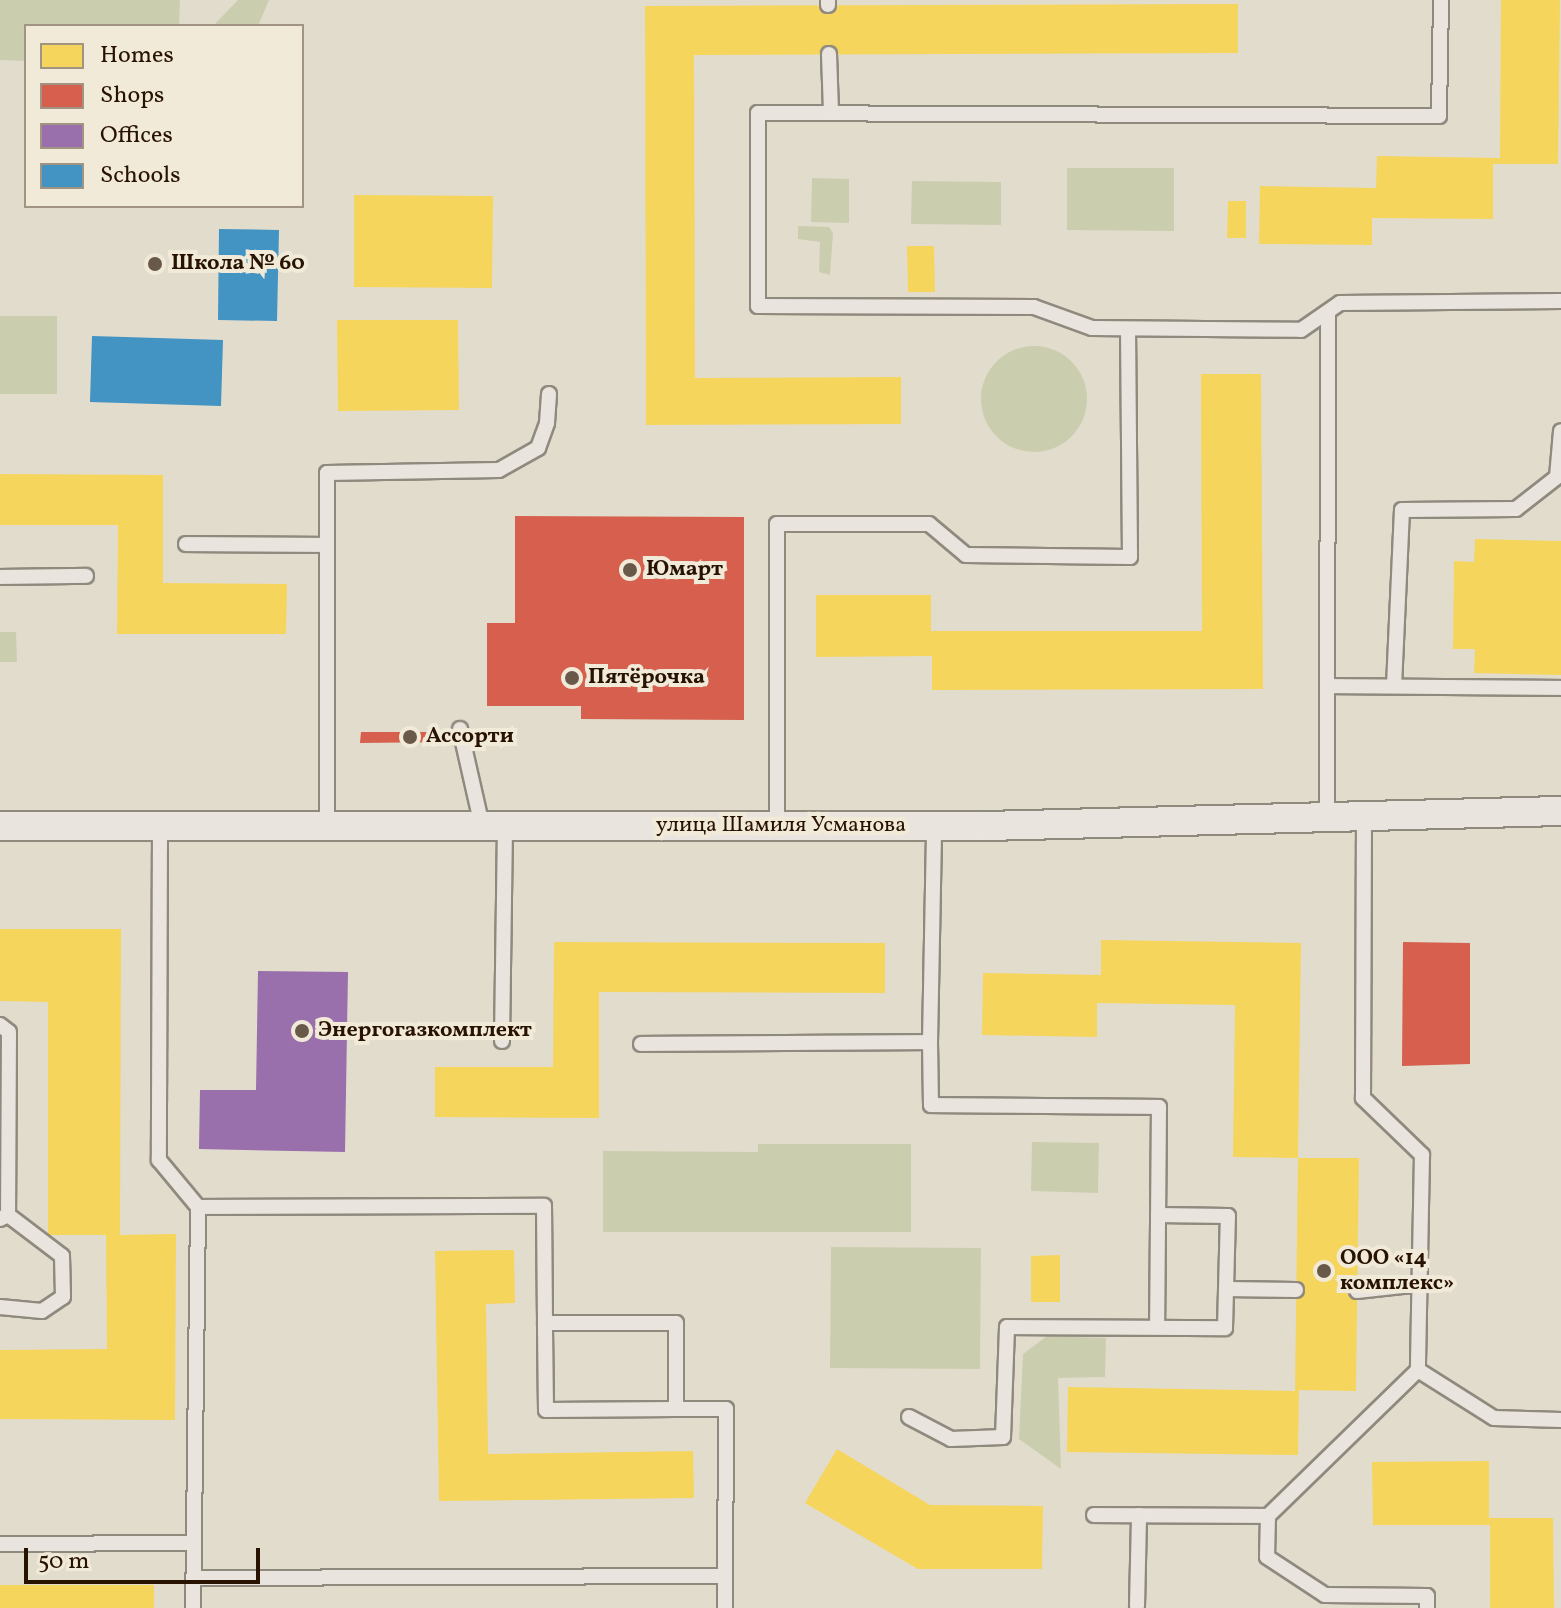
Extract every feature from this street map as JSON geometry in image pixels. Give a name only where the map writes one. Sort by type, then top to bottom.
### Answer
[{"type":"street","name":"улица Шамиля Усманова","points":[[0,826],[934,826],[1327,814],[1561,811]]},
{"type":"lane","points":[[1441,0],[1439,116],[758,113],[758,306],[1034,307],[1092,328],[1301,330],[1340,303],[1561,301]]},
{"type":"lane","points":[[829,54],[831,111]]},
{"type":"lane","points":[[1327,814],[1328,312]]},
{"type":"lane","points":[[777,826],[777,524],[929,524],[966,555],[1130,557],[1128,329]]},
{"type":"lane","points":[[327,826],[327,473],[499,470],[538,448],[549,394]]},
{"type":"lane","points":[[1394,686],[1402,510],[1516,509],[1557,477],[1561,431]]},
{"type":"lane","points":[[186,544],[327,545]]},
{"type":"lane","points":[[0,577],[86,576]]},
{"type":"lane","points":[[1327,686],[1561,688]]},
{"type":"lane","points":[[460,729],[493,826],[502,1041]]},
{"type":"lane","points":[[1364,815],[1363,1098],[1422,1155],[1418,1370],[1268,1516],[1267,1557],[1325,1595],[1427,1596],[1427,1608]]},
{"type":"lane","points":[[160,826],[159,1160],[198,1207],[193,1608]]},
{"type":"lane","points":[[934,826],[931,1105],[1159,1107],[1157,1326]]},
{"type":"lane","points":[[0,1025],[9,1032],[4,1217],[62,1256],[63,1297],[42,1311],[0,1307]]},
{"type":"lane","points":[[641,1044],[930,1042]]},
{"type":"lane","points":[[198,1207],[544,1206],[546,1410],[726,1409],[725,1608]]},
{"type":"lane","points":[[909,1417],[951,1439],[1003,1437],[1007,1327],[1225,1328],[1228,1216],[1158,1215]]},
{"type":"lane","points":[[1357,1291],[1421,1284]]},
{"type":"lane","points":[[1226,1289],[1296,1290]]},
{"type":"lane","points":[[545,1323],[676,1323],[676,1409]]},
{"type":"lane","points":[[1418,1370],[1494,1418],[1561,1420]]},
{"type":"lane","points":[[1094,1515],[1268,1516]]},
{"type":"lane","points":[[1137,1606],[1139,1515]]},
{"type":"lane","points":[[0,1544],[194,1543]]},
{"type":"lane","points":[[194,1578],[725,1576]]},
{"type":"green space","points":[[0,0],[180,0],[179,24],[24,24],[24,61],[0,60]]},
{"type":"green space","points":[[238,0],[269,0],[259,24],[215,24]]},
{"type":"green space","points":[[1067,168],[1174,168],[1174,231],[1067,230]]},
{"type":"green space","points":[[812,178],[849,179],[849,223],[811,222]]},
{"type":"green space","points":[[912,181],[1001,182],[1001,225],[911,224]]},
{"type":"green space","points":[[798,226],[829,227],[833,233],[830,275],[819,272],[820,242],[798,239]]},
{"type":"green space","points":[[0,316],[57,316],[57,394],[0,394]]},
{"type":"green space","points":[[1034,346],[1054,350],[1071,362],[1083,379],[1087,399],[1083,419],[1071,436],[1054,448],[1034,452],[1014,448],[997,436],[985,419],[981,399],[985,379],[997,362],[1014,350]]},
{"type":"green space","points":[[0,632],[16,632],[17,662],[0,662]]},
{"type":"green space","points":[[1032,1142],[1099,1143],[1098,1193],[1031,1191]]},
{"type":"green space","points":[[758,1144],[911,1144],[911,1232],[603,1232],[603,1151],[758,1152]]},
{"type":"green space","points":[[831,1247],[981,1248],[980,1369],[830,1368]]},
{"type":"green space","points":[[1047,1336],[1106,1338],[1105,1377],[1058,1378],[1061,1469],[1019,1439],[1023,1354]]},
{"type":"building: Homes","points":[[1501,0],[1560,0],[1558,164],[1493,164],[1493,219],[1372,218],[1372,245],[1259,244],[1260,186],[1376,188],[1377,156],[1500,158]]},
{"type":"building: Homes","points":[[1238,4],[1238,53],[694,55],[695,378],[901,377],[901,424],[646,425],[645,6]]},
{"type":"building: Homes","points":[[354,195],[493,196],[492,288],[354,287]]},
{"type":"building: Homes","points":[[1228,201],[1246,201],[1246,238],[1227,238]]},
{"type":"building: Homes","points":[[907,246],[934,246],[935,292],[908,292]]},
{"type":"building: Homes","points":[[337,320],[458,320],[459,410],[338,411]]},
{"type":"building: Homes","points":[[1201,374],[1261,374],[1263,689],[932,690],[932,656],[816,657],[816,595],[931,595],[931,631],[1202,631]]},
{"type":"building: Homes","points":[[0,474],[163,475],[163,583],[287,584],[286,634],[117,634],[118,525],[0,525]]},
{"type":"building: Homes","points":[[1475,539],[1561,541],[1561,675],[1474,673],[1475,649],[1453,649],[1454,561],[1474,562]]},
{"type":"building: Homes","points":[[0,929],[121,929],[120,1235],[176,1234],[175,1420],[0,1419],[0,1350],[107,1349],[106,1235],[48,1235],[48,1002],[0,1001]]},
{"type":"building: Homes","points":[[1101,940],[1301,943],[1298,1158],[1233,1157],[1235,1005],[1097,1003],[1097,1037],[982,1035],[983,973],[1101,975]]},
{"type":"building: Homes","points":[[554,942],[885,943],[885,993],[599,992],[599,1118],[435,1117],[435,1067],[553,1067]]},
{"type":"building: Homes","points":[[1298,1158],[1359,1158],[1356,1391],[1299,1390],[1298,1455],[1067,1452],[1068,1387],[1295,1391]]},
{"type":"building: Homes","points":[[514,1250],[515,1303],[486,1304],[488,1454],[693,1451],[694,1498],[439,1501],[435,1251]]},
{"type":"building: Homes","points":[[1060,1255],[1060,1302],[1031,1302],[1031,1256]]},
{"type":"building: Homes","points":[[837,1449],[930,1505],[1043,1506],[1042,1569],[918,1569],[805,1503]]},
{"type":"building: Homes","points":[[1489,1461],[1489,1518],[1553,1518],[1554,1608],[1490,1608],[1490,1525],[1373,1525],[1372,1462]]},
{"type":"building: Homes","points":[[0,1585],[154,1585],[154,1608],[0,1608]]},
{"type":"building: Shops","name":"Юмарт","points":[[515,516],[744,517],[744,720],[581,719],[581,706],[487,706],[487,623],[515,623]]},
{"type":"building: Shops","points":[[361,732],[442,732],[442,742],[360,743]]},
{"type":"building: Shops","points":[[1403,942],[1470,943],[1470,1064],[1402,1066]]},
{"type":"building: Offices","name":"Энергогазкомплект","points":[[258,971],[348,972],[345,1152],[199,1149],[200,1090],[256,1090]]},
{"type":"building: Schools","points":[[219,229],[279,230],[277,321],[218,320]]},
{"type":"building: Schools","points":[[92,336],[223,340],[221,406],[90,402]]},
{"type":"place","name":"Школа № 60","points":[[155,264]]},
{"type":"place","name":"Юмарт","points":[[630,570]]},
{"type":"place","name":"Пятёрочка","points":[[572,678]]},
{"type":"place","name":"Ассорти","points":[[410,737]]},
{"type":"place","name":"Энергогазкомплект","points":[[302,1031]]},
{"type":"place","name":"ООО «14 комплекс»","points":[[1324,1271]]}]
